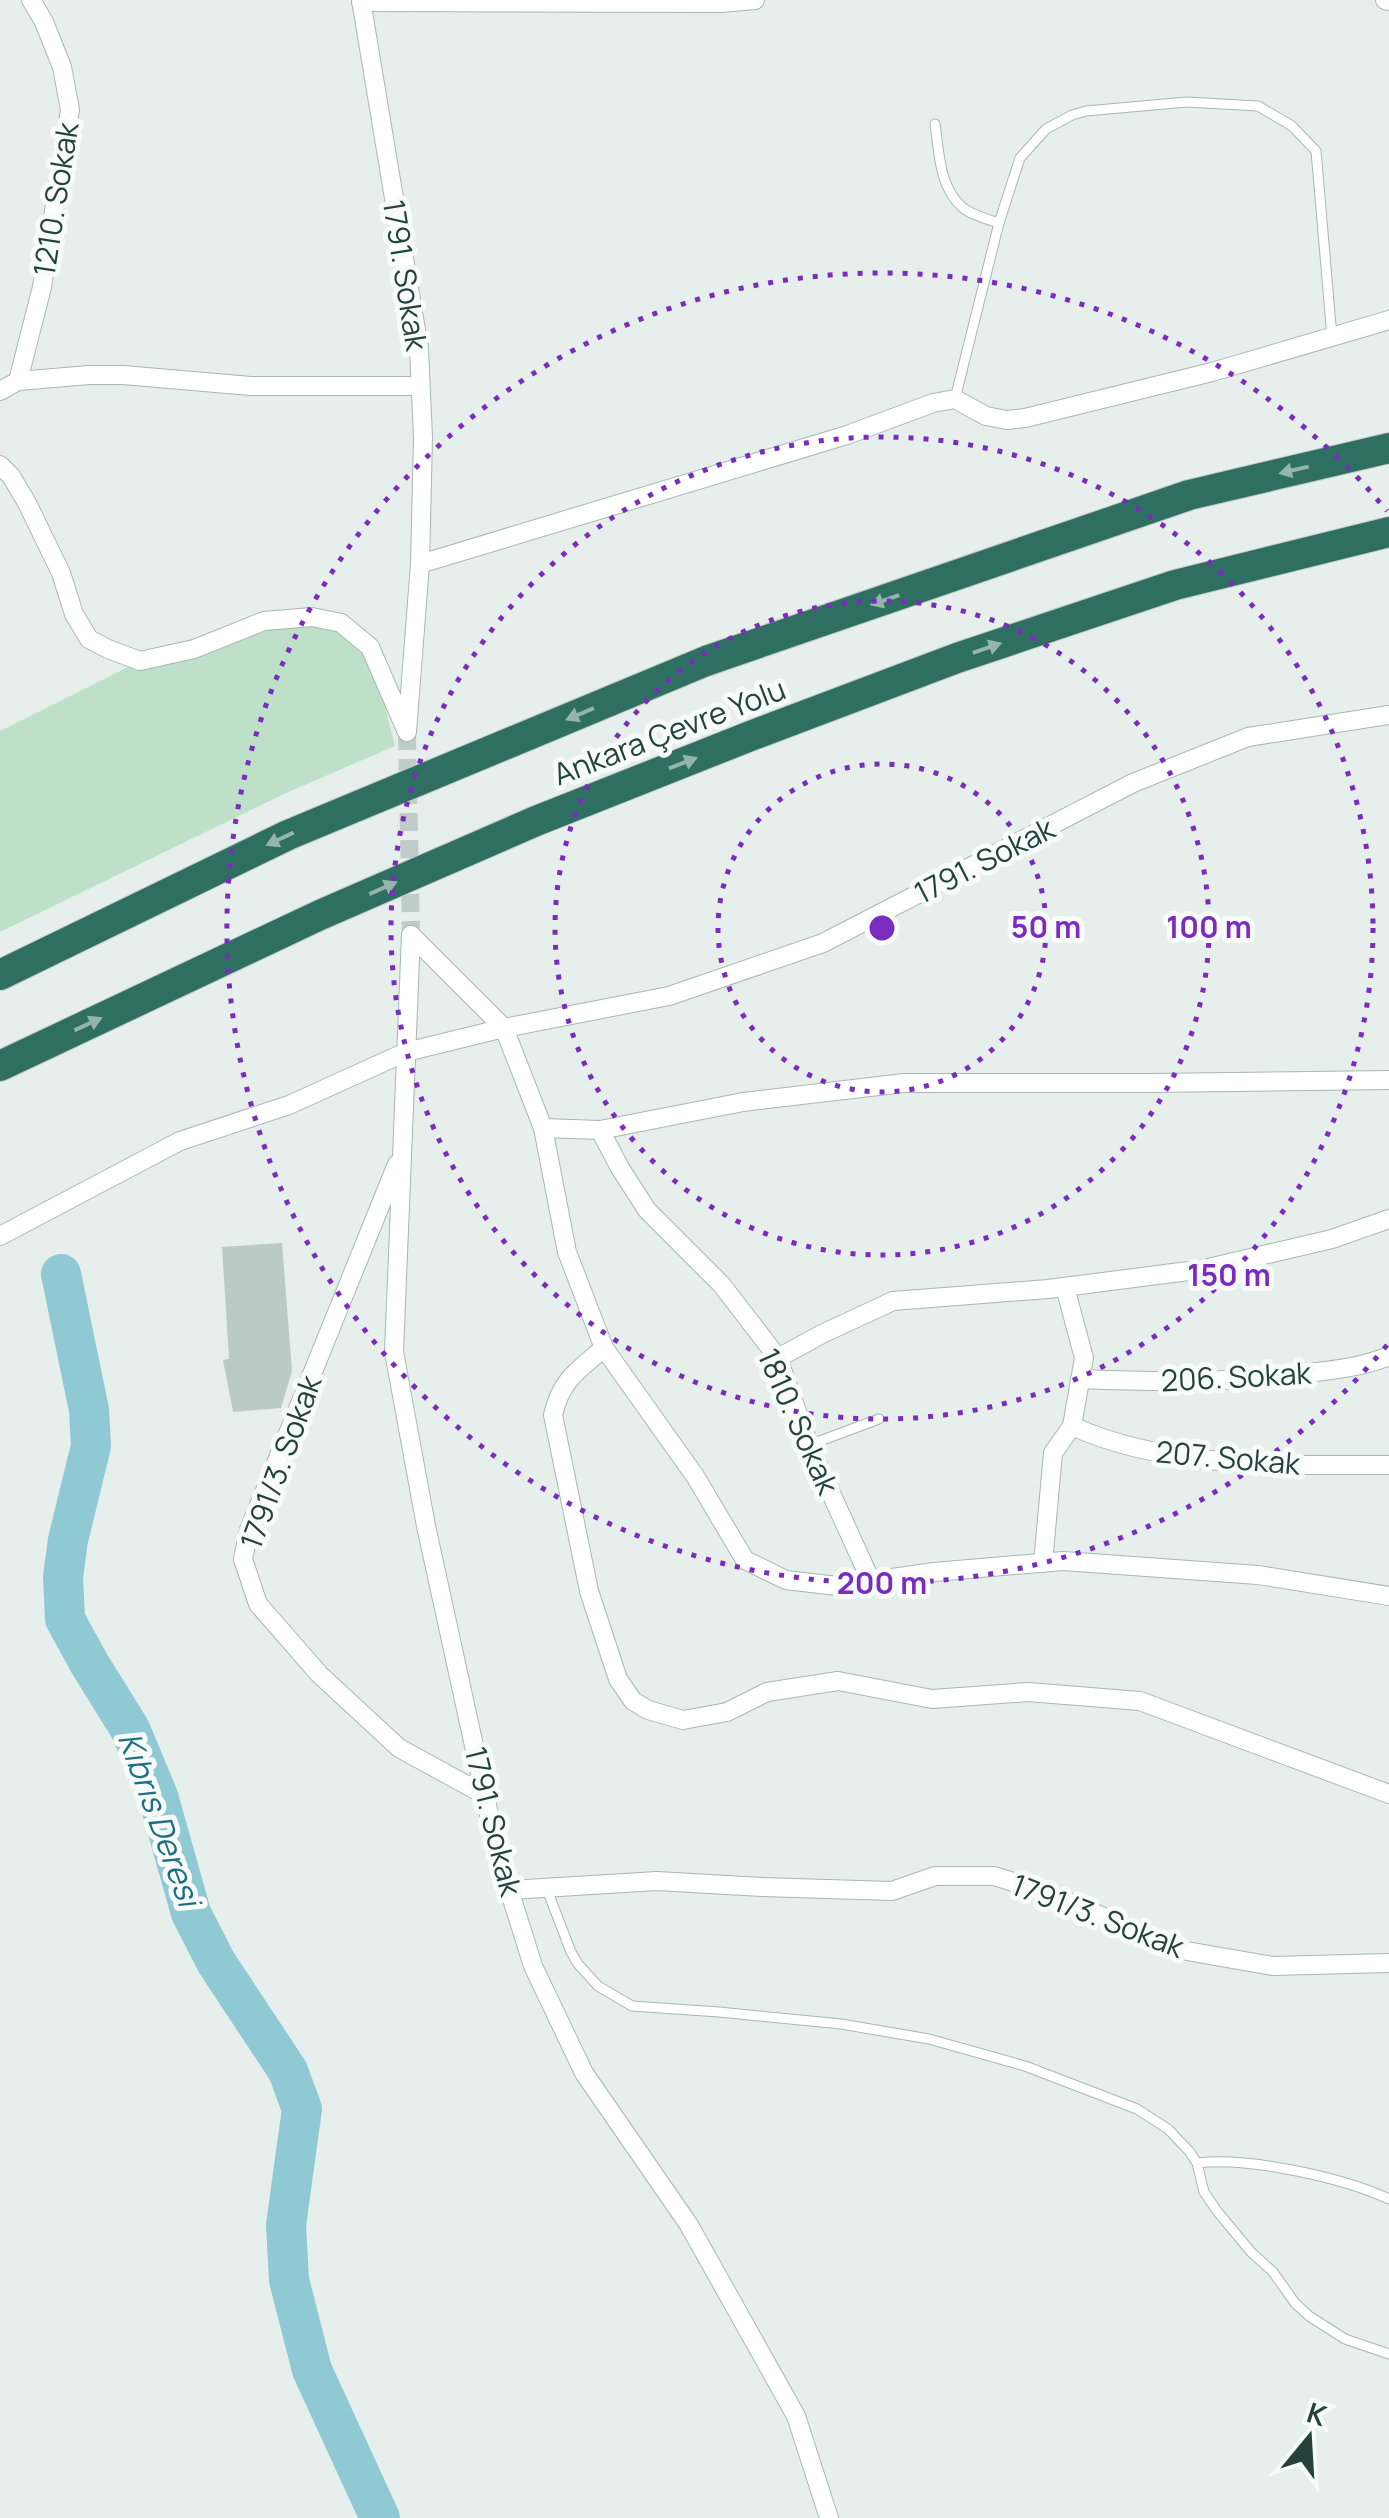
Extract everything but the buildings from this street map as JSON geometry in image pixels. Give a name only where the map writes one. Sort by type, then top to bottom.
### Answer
[{"type":"highway","name":"Ankara Çevre Yolu","points":[[0,974],[288,835],[706,662],[1189,495],[1389,448]]},
{"type":"highway","name":"Ankara Çevre Yolu","points":[[0,1066],[320,915],[536,821],[735,742],[957,658],[1175,585],[1389,532]]},
{"type":"street","name":"1210. Sokak","points":[[18,382],[42,288],[70,110],[62,67],[31,0]]},
{"type":"street","points":[[361,1],[721,4],[755,0]]},
{"type":"street","name":"1791. Sokak","points":[[0,465],[27,503],[61,574],[74,614],[89,638],[140,661],[194,649],[264,622],[312,617],[341,622],[370,647],[407,732],[420,564],[423,438],[418,348],[361,1]]},
{"type":"street","points":[[420,564],[847,435],[934,402],[955,399],[986,416],[1024,418],[1212,372],[1389,320]]},
{"type":"street","points":[[0,391],[18,382],[106,375],[250,386],[420,386]]},
{"type":"street","name":"1791. Sokak","points":[[406,1052],[668,996],[824,943],[1149,776],[1248,737],[1389,715]]},
{"type":"street","name":"1791. Sokak","points":[[504,1028],[411,935],[394,1352],[426,1526],[497,1851],[533,1966],[584,2073],[689,2225],[796,2416],[829,2518]]},
{"type":"street","points":[[504,1028],[543,1128],[567,1252],[604,1348],[695,1476],[745,1560],[786,1580],[837,1586],[934,1572],[1063,1562],[1258,1576],[1389,1596]]},
{"type":"street","points":[[0,1236],[180,1141],[289,1105],[406,1052]]},
{"type":"street","points":[[543,1128],[600,1130],[744,1102],[904,1083],[1389,1080]]},
{"type":"street","name":"1810. Sokak","points":[[600,1130],[647,1210],[722,1284],[778,1358],[809,1444],[871,1582]]},
{"type":"street","name":"1791/3. Sokak","points":[[401,1154],[249,1530],[243,1558],[258,1604],[319,1674],[399,1748],[485,1795]]},
{"type":"street","points":[[778,1358],[893,1301],[1065,1287],[1204,1269],[1389,1220]]},
{"type":"street","points":[[1043,1563],[1053,1453],[1072,1426],[1084,1358],[1065,1287]]},
{"type":"street","points":[[604,1348],[567,1380],[558,1394],[554,1415],[589,1591],[618,1679],[634,1702],[648,1710],[684,1720],[727,1712],[767,1692],[838,1680],[932,1700],[1028,1692],[1140,1701],[1389,1794]]},
{"type":"street","name":"206. Sokak","points":[[1080,1379],[1248,1381],[1364,1366],[1389,1356]]},
{"type":"street","name":"207. Sokak","points":[[1072,1426],[1103,1440],[1168,1455],[1282,1464],[1389,1464]]},
{"type":"street","name":"1791/3. Sokak","points":[[510,1890],[657,1880],[892,1891],[935,1876],[994,1876],[1045,1892],[1180,1950],[1272,1966],[1389,1964]]},
{"type":"lane","points":[[955,399],[999,223],[1020,158],[1046,129],[1086,111],[1187,102],[1258,106],[1292,126],[1316,151],[1332,337]]},
{"type":"lane","points":[[936,124],[943,174],[950,192],[964,210],[999,223]]},
{"type":"lane","points":[[809,1444],[879,1419]]},
{"type":"lane","points":[[546,1888],[578,1964],[598,1986],[632,2006],[885,2030],[1025,2066],[1154,2118],[1179,2139],[1197,2163],[1204,2192],[1217,2211],[1295,2303],[1335,2334],[1389,2354]]},
{"type":"lane","points":[[1197,2163],[1257,2165],[1354,2186],[1389,2199]]},
{"type":"green space","points":[[312,617],[370,647],[395,746],[286,793],[0,932],[0,731],[140,661]]},
{"type":"waterway","name":"Kıbrıs Deresi","points":[[61,1274],[89,1410],[91,1446],[68,1540],[63,1577],[65,1619],[130,1729],[158,1796],[191,1913],[216,1962],[288,2071],[302,2109],[286,2225],[289,2280],[312,2370],[380,2518]]},
{"type":"tunnel","points":[[407,732],[411,935]]}]
